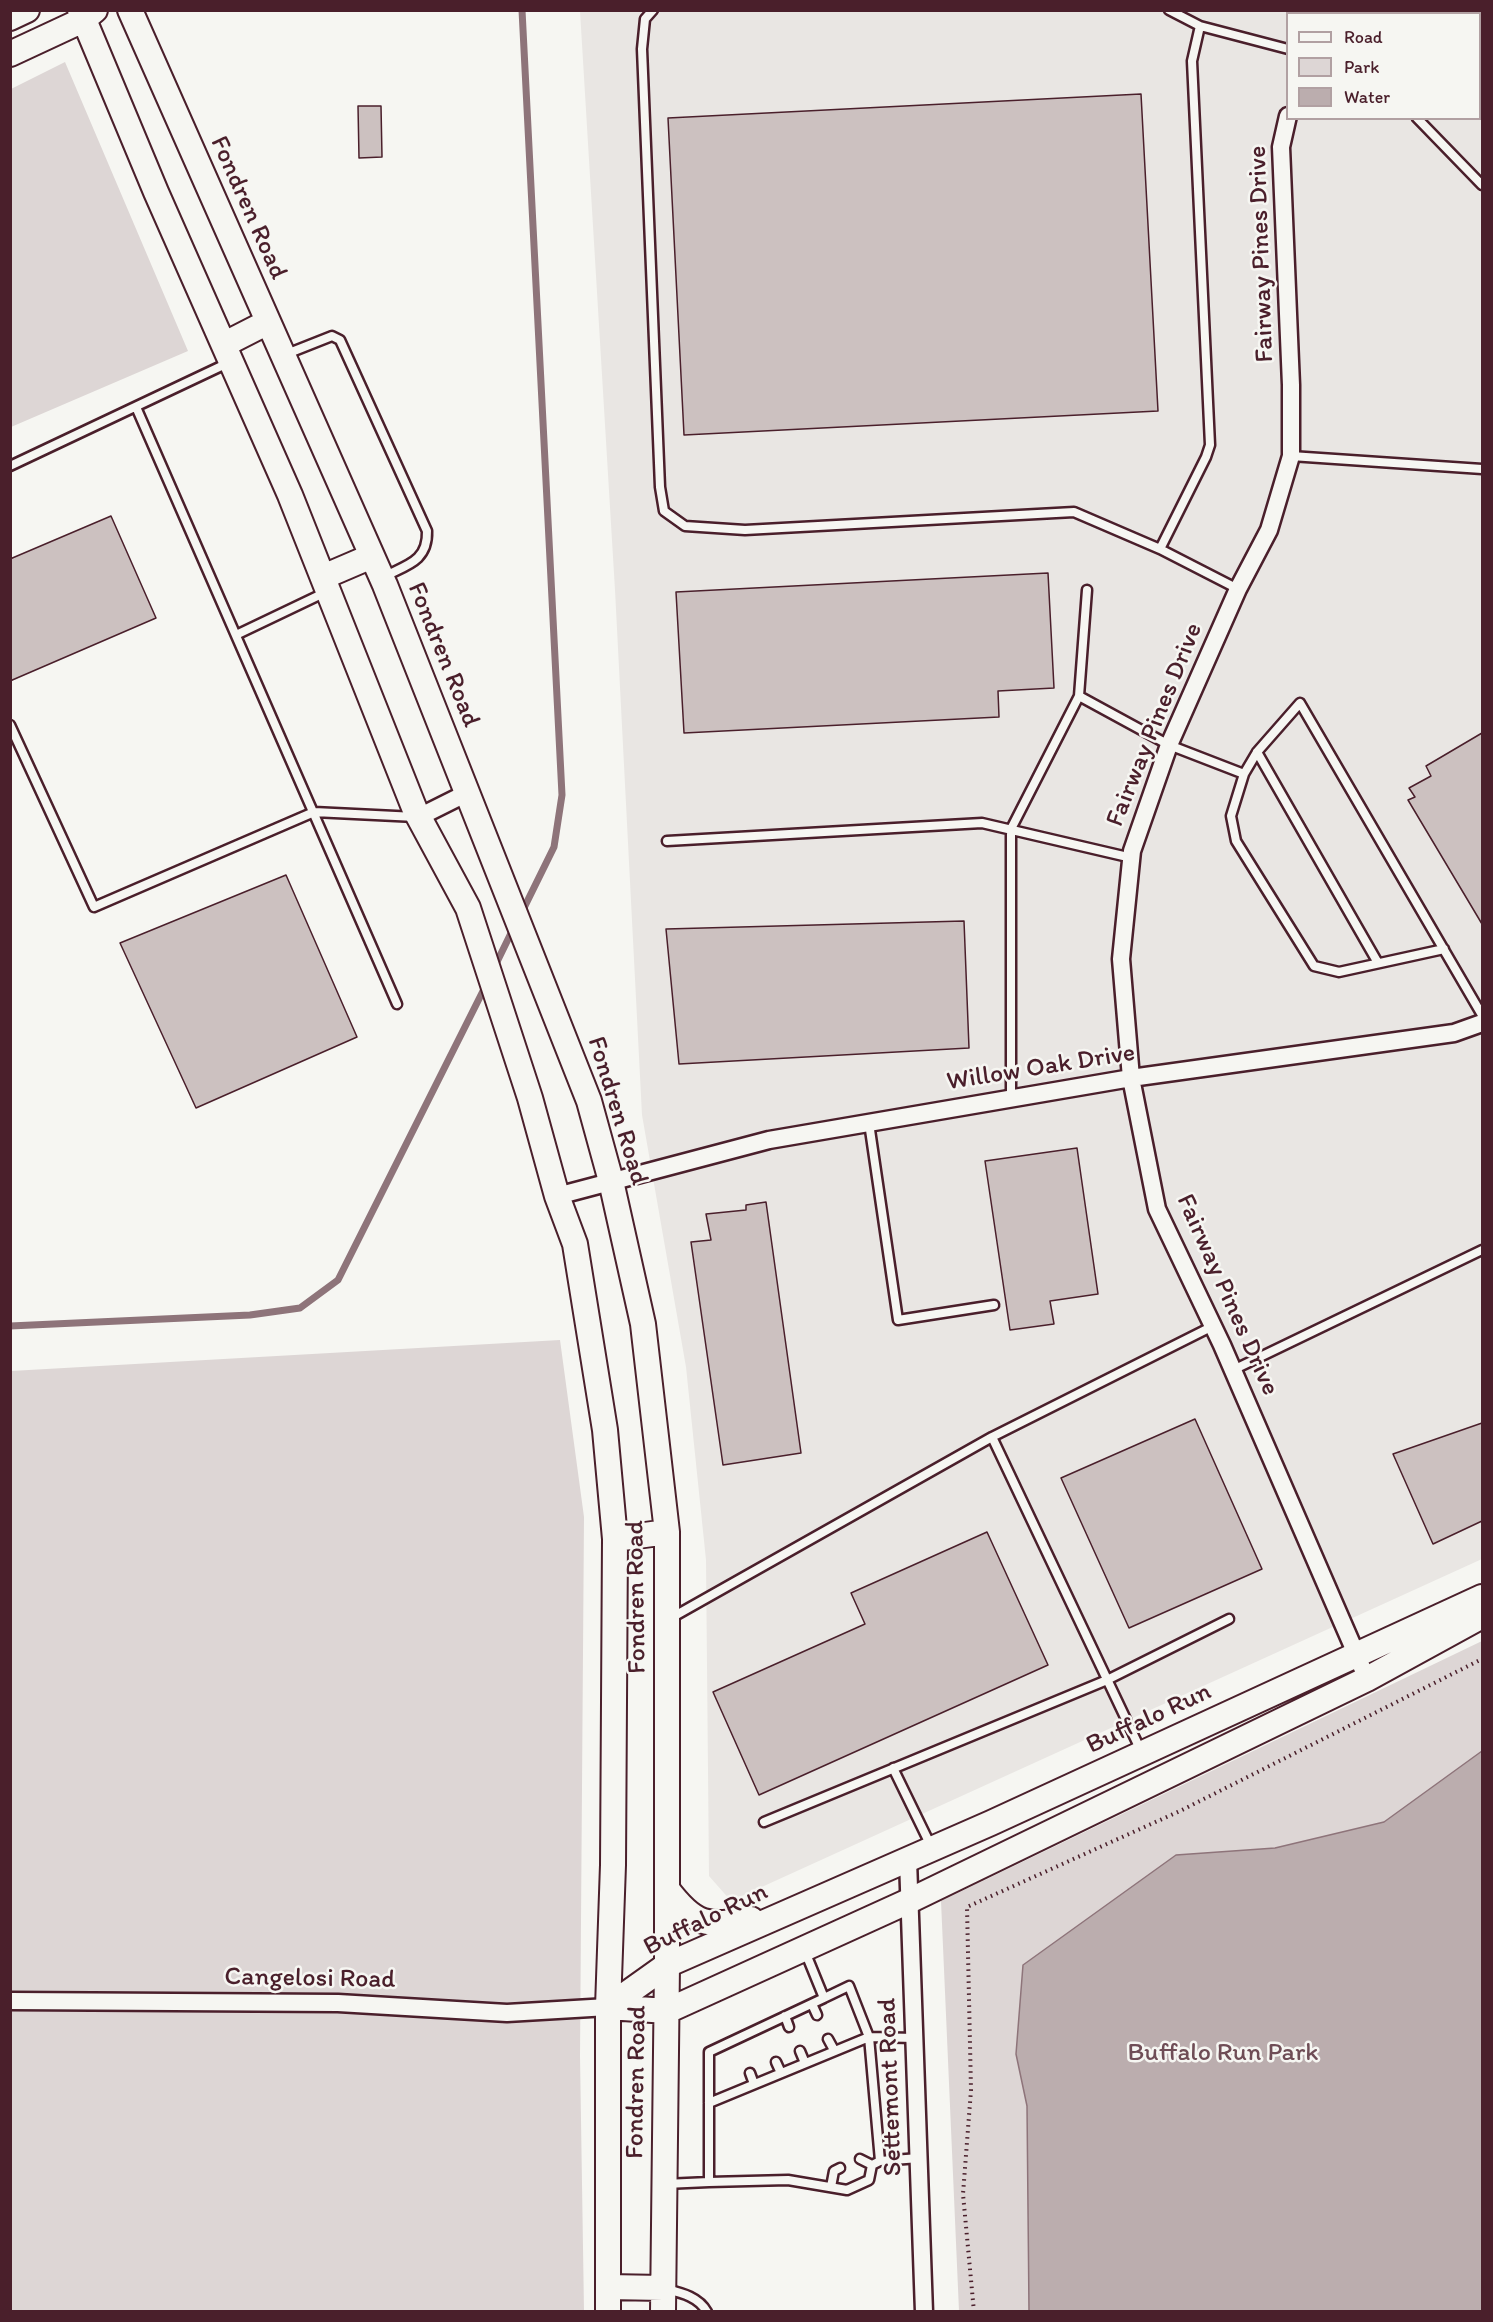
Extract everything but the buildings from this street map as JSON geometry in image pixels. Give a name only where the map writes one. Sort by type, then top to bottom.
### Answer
[{"type":"main road","points":[[10,18],[27,10]]},
{"type":"main road","name":"Fondren Road","points":[[130,10],[382,578],[589,1101],[611,1182],[643,1324],[667,1532],[668,1965],[663,2300]]},
{"type":"main road","points":[[10,54],[86,14]]},
{"type":"main road","name":"Fondren Road","points":[[86,14],[156,192],[228,352],[326,584],[419,817],[468,908],[528,1091],[557,1196],[575,1244],[605,1430],[615,1539],[613,1865],[608,2007],[609,2312]]},
{"type":"main road","points":[[228,352],[268,322]]},
{"type":"main road","points":[[326,584],[372,556]]},
{"type":"main road","points":[[615,1539],[667,1532]]},
{"type":"main road","name":"Buffalo Run","points":[[608,2007],[668,1965],[933,1849],[1482,1597]]},
{"type":"main road","points":[[608,2007],[667,2011],[909,1901],[1367,1679],[1482,1616]]},
{"type":"main road","points":[[667,1889],[693,1918],[713,1924],[730,1923],[789,1911]]},
{"type":"main road","points":[[608,2287],[663,2300]]},
{"type":"street","name":"Fairway Pines Drive","points":[[1286,120],[1281,147],[1291,385],[1291,456],[1269,530],[1238,589],[1169,745],[1132,858],[1121,959],[1131,1078],[1157,1209],[1233,1370],[1367,1679]]},
{"type":"street","points":[[419,817],[467,793]]},
{"type":"street","name":"Willow Oak Drive","points":[[557,1196],[769,1140],[1131,1078],[1455,1033],[1482,1023]]},
{"type":"street","name":"Settemont Road","points":[[908,1860],[924,2312]]},
{"type":"street","name":"Cangelosi Road","points":[[10,2001],[338,2003],[507,2013],[608,2007]]},
{"type":"lane","points":[[653,10],[645,15],[642,48],[660,475],[664,511],[685,526],[745,530],[1074,512],[1160,549],[1238,589]]},
{"type":"lane","points":[[1169,10],[1200,26],[1286,50]]},
{"type":"lane","points":[[1160,549],[1210,445],[1191,61],[1200,26]]},
{"type":"lane","points":[[1420,120],[1482,185]]},
{"type":"lane","points":[[282,356],[320,339],[332,336],[340,340],[427,531],[427,543],[416,561],[382,578]]},
{"type":"lane","points":[[10,466],[136,407],[228,352]]},
{"type":"lane","points":[[136,407],[397,1004]]},
{"type":"lane","points":[[1291,456],[1482,469]]},
{"type":"lane","points":[[236,635],[326,584]]},
{"type":"lane","points":[[1011,1099],[1011,829],[1079,696],[1087,590]]},
{"type":"lane","points":[[1079,696],[1169,745],[1244,774]]},
{"type":"lane","points":[[1444,949],[1339,972],[1314,966],[1236,841],[1231,816],[1244,774],[1257,752],[1300,703],[1444,949],[1482,1015]]},
{"type":"lane","points":[[10,725],[94,907],[314,812],[419,817]]},
{"type":"lane","points":[[1257,752],[1378,963]]},
{"type":"lane","points":[[667,841],[982,823],[1132,858]]},
{"type":"lane","points":[[869,1123],[898,1320],[993,1305]]},
{"type":"lane","points":[[1233,1370],[1482,1250]]},
{"type":"lane","points":[[667,1620],[992,1437],[1213,1326]]},
{"type":"lane","points":[[992,1437],[1142,1753]]},
{"type":"lane","points":[[764,1822],[1107,1680],[1229,1619]]},
{"type":"lane","points":[[893,1768],[933,1849]]},
{"type":"lane","points":[[804,1949],[824,1998]]},
{"type":"lane","points":[[664,2184],[788,2180],[847,2190],[869,2180],[876,2163],[869,2037],[849,1986],[709,2052],[709,2182]]},
{"type":"lane","points":[[812,2004],[817,2015]]},
{"type":"lane","points":[[785,2016],[789,2027]]},
{"type":"lane","points":[[761,2027],[766,2038]]},
{"type":"lane","points":[[709,2103],[869,2037],[915,2038]]},
{"type":"lane","points":[[828,2039],[834,2050]]},
{"type":"lane","points":[[735,2040],[739,2049]]},
{"type":"lane","points":[[800,2051],[805,2063]]},
{"type":"lane","points":[[776,2062],[781,2073]]},
{"type":"lane","points":[[750,2073],[754,2084]]},
{"type":"lane","points":[[860,2159],[876,2163],[918,2158]]},
{"type":"lane","points":[[831,2187],[834,2171],[840,2168]]},
{"type":"lane","points":[[663,2300],[691,2296],[704,2306],[707,2312]]},
{"type":"path","points":[[974,2312],[963,2194],[971,2090],[967,1907],[1180,1811],[1482,1659]]},
{"type":"shaded area","points":[[580,11],[1482,11],[1482,1559],[731,1901],[709,1876],[706,1560],[686,1367],[642,1115],[615,590]]},
{"type":"green space","points":[[65,62],[188,351],[11,427],[11,89]]},
{"type":"green space","points":[[560,1340],[584,1517],[580,2056],[584,2311],[11,2312],[11,1371]]},
{"type":"green space","name":"Buffalo Run Park","points":[[1482,1641],[1482,2311],[959,2311],[941,1901]]},
{"type":"water","name":"Buffalo Run Park","points":[[1482,1751],[1482,2311],[1029,2311],[1027,2106],[1016,2054],[1023,1965],[1176,1855],[1275,1848],[1384,1822]]},
{"type":"waterway","points":[[521,914],[554,847],[562,795],[522,10]]},
{"type":"waterway","points":[[494,968],[514,927]]},
{"type":"waterway","points":[[10,1326],[250,1315],[300,1308],[338,1280],[487,983]]}]
